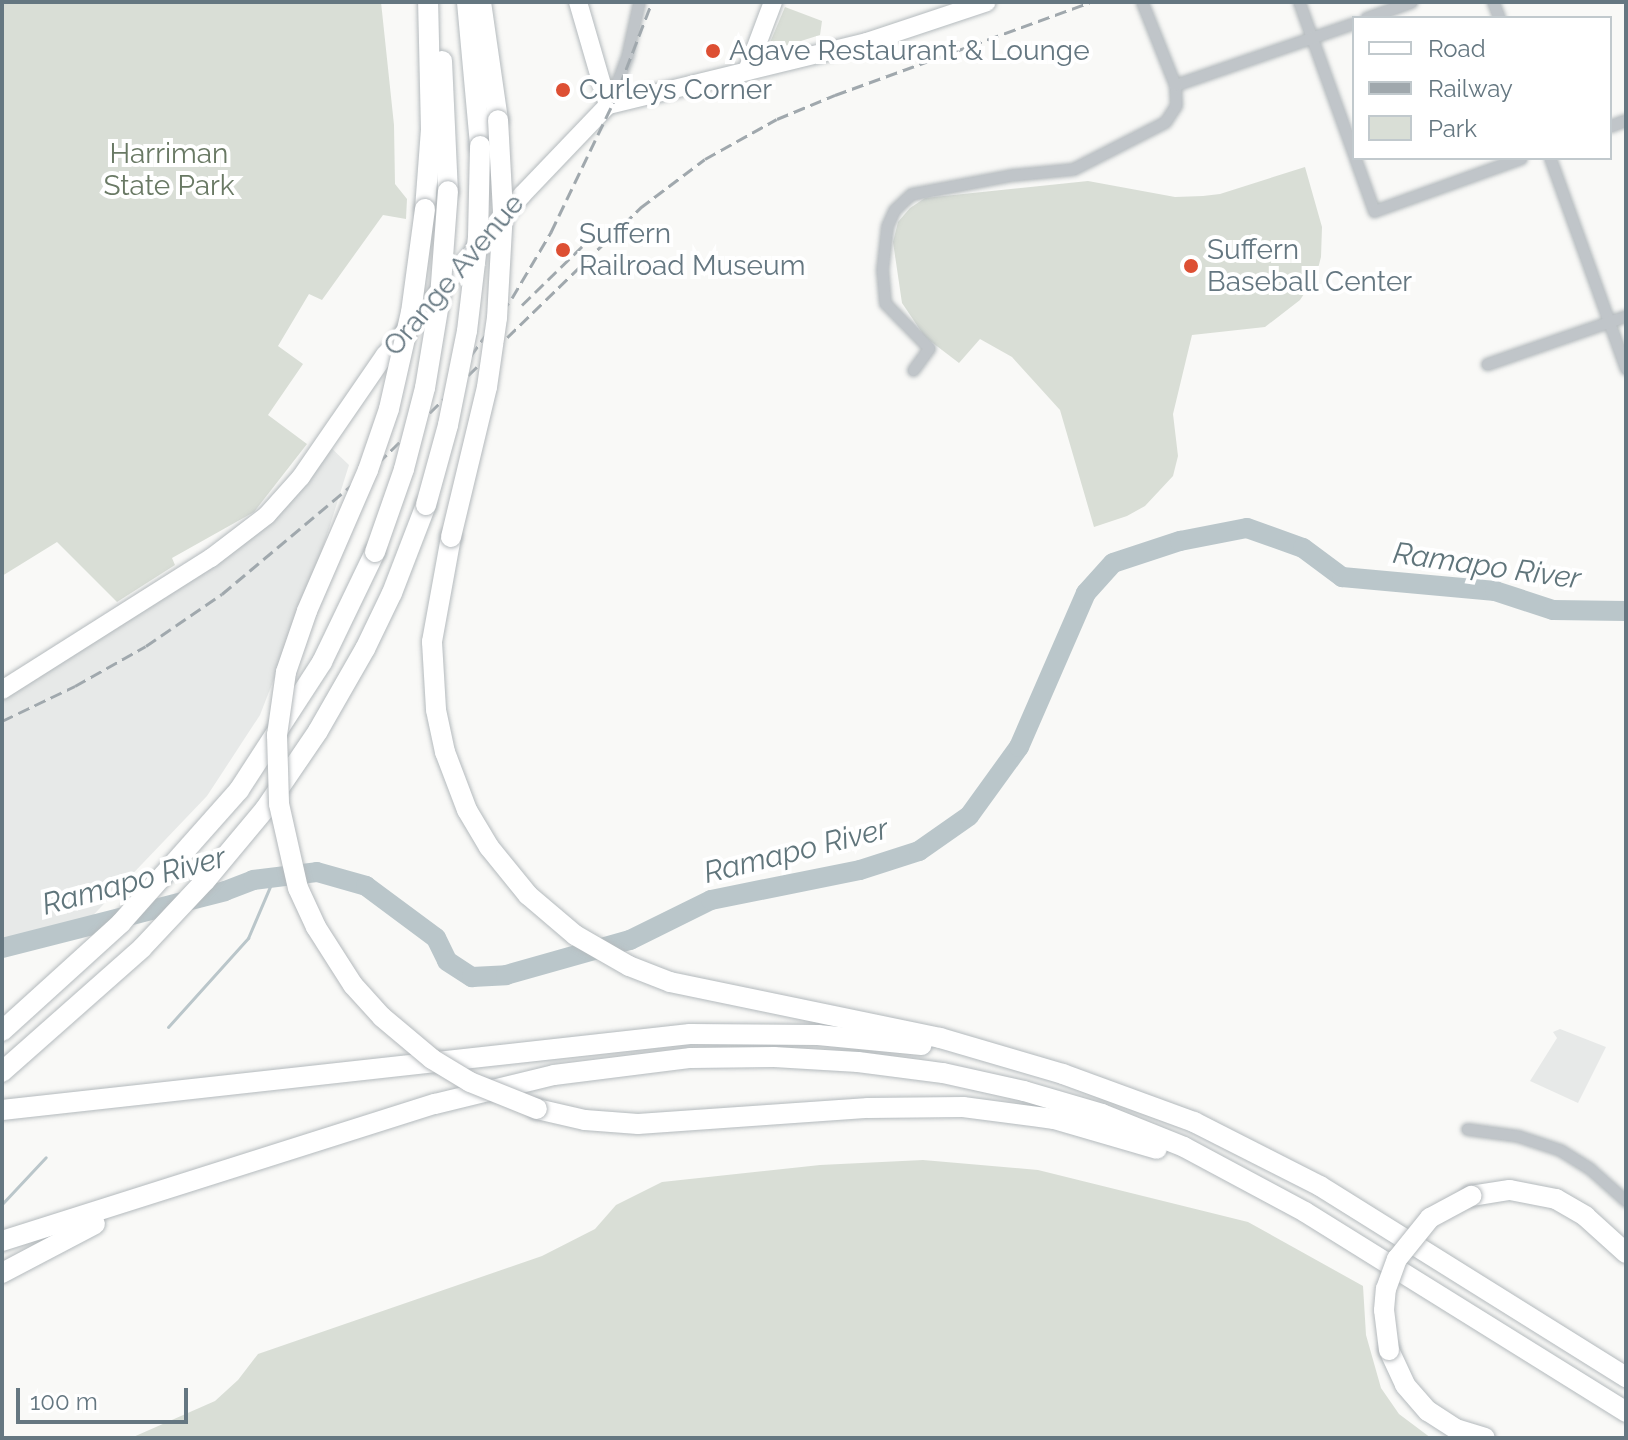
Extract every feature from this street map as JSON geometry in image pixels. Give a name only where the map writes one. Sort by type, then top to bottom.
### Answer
[{"type":"highway","points":[[2,1031],[137,907],[239,790],[291,714],[337,634],[375,552],[404,469],[425,388],[440,297],[448,191],[447,105],[431,2]]},
{"type":"highway","points":[[431,2],[431,130],[425,209],[411,312],[389,409],[368,470],[300,629],[286,672],[277,735],[279,804],[291,867],[306,908],[353,985],[382,1017],[432,1059],[470,1082],[537,1109],[585,1120],[638,1124],[899,1106],[994,1110],[1054,1119],[1118,1136],[1265,1189]]},
{"type":"highway","points":[[2,1072],[119,970],[226,856],[282,785],[350,678],[392,593],[426,505],[448,425],[467,331],[478,237],[480,146],[467,2]]},
{"type":"highway","points":[[481,2],[498,120],[503,242],[487,387],[434,618],[432,666],[436,710],[445,752],[463,801],[489,847],[513,880],[559,923],[594,948],[670,982],[908,1030],[1063,1074],[1150,1104],[1246,1146],[1358,1208],[1626,1377]]},
{"type":"highway","points":[[6,1110],[690,1034],[818,1035],[974,1050]]},
{"type":"highway","points":[[2,1241],[449,1100],[554,1075],[650,1061],[774,1057],[900,1067],[1024,1091],[1140,1129],[1265,1189],[1366,1248],[1626,1412]]},
{"type":"highway","points":[[2,1273],[84,1228],[232,1169]]},
{"type":"highway","points":[[1485,1438],[1456,1429],[1428,1411],[1399,1375],[1389,1350],[1385,1300],[1397,1259],[1430,1218],[1471,1196],[1510,1190],[1556,1199],[1585,1216],[1626,1253]]},
{"type":"main road","points":[[578,2],[608,105],[903,32],[987,2]]},
{"type":"main road","points":[[747,71],[773,2]]},
{"type":"main road","name":"Orange Avenue","points":[[2,690],[211,558],[267,515],[301,477],[385,355],[522,195],[608,105]]},
{"type":"street","points":[[608,105],[627,56],[639,2]]},
{"type":"street","points":[[913,370],[929,348],[885,303],[882,270],[887,226],[894,210],[911,194],[1012,175],[1073,169],[1165,122],[1176,105],[1175,85],[1142,2]]},
{"type":"street","points":[[1299,2],[1352,148]]},
{"type":"street","points":[[1372,16],[1411,2]]},
{"type":"street","points":[[1175,85],[1352,24]]},
{"type":"street","points":[[1356,160],[1374,211],[1515,160]]},
{"type":"street","points":[[1551,160],[1626,369]]},
{"type":"street","points":[[1487,364],[1626,316]]},
{"type":"street","points":[[1467,1129],[1518,1136],[1560,1150],[1589,1168],[1626,1201]]},
{"type":"shaded area","points":[[325,442],[349,465],[314,576],[260,715],[207,796],[79,930],[2,948],[2,690],[244,535]]},
{"type":"shaded area","points":[[1560,1029],[1606,1047],[1578,1103],[1530,1081],[1557,1038],[1553,1032]]},
{"type":"green space","name":"Harriman State Park","points":[[2,2],[381,2],[394,125],[395,184],[407,199],[406,219],[383,215],[322,300],[309,294],[278,346],[303,364],[268,415],[307,444],[254,512],[172,558],[175,565],[117,602],[57,542],[2,576]]},
{"type":"green space","points":[[785,7],[822,21],[820,35],[766,52]]},
{"type":"green space","points":[[1305,167],[1322,227],[1321,257],[1316,276],[1300,300],[1265,327],[1192,335],[1173,414],[1178,456],[1173,476],[1145,506],[1127,516],[1094,527],[1060,410],[1012,357],[980,339],[959,363],[925,337],[902,303],[893,242],[898,222],[910,208],[925,198],[1088,181],[1175,197],[1203,196],[1220,194]]},
{"type":"green space","points":[[923,1160],[1038,1170],[1248,1222],[1363,1286],[1366,1335],[1381,1388],[1399,1414],[1431,1438],[131,1438],[215,1401],[238,1380],[258,1354],[542,1256],[595,1229],[616,1205],[662,1182],[820,1165]]},
{"type":"waterway","name":"Ramapo River","points":[[2,948],[225,891],[253,880],[317,872],[366,886],[436,938],[447,961],[472,977],[506,975],[630,940],[711,900],[860,870],[919,851],[969,816],[1019,747],[1086,593],[1113,563],[1180,541],[1247,528],[1303,548],[1342,577],[1495,591],[1553,610],[1626,611]]},
{"type":"waterway","points":[[168,1027],[248,938],[274,877]]},
{"type":"waterway","points":[[2,1204],[46,1157]]},
{"type":"railway","points":[[460,371],[512,298],[551,232],[613,103],[652,2]]},
{"type":"railway","points":[[2,721],[75,686],[146,646],[222,594],[378,463],[640,208],[705,159],[777,119],[835,95],[1090,2]]},
{"type":"railway","points":[[522,305],[602,227]]},
{"type":"place","name":"Agave Restaurant & Lounge","points":[[713,51]]},
{"type":"place","name":"Curleys Corner","points":[[563,90]]},
{"type":"place","name":"Suffern Railroad Museum","points":[[563,250]]},
{"type":"place","name":"Suffern Baseball Center","points":[[1191,266]]}]
